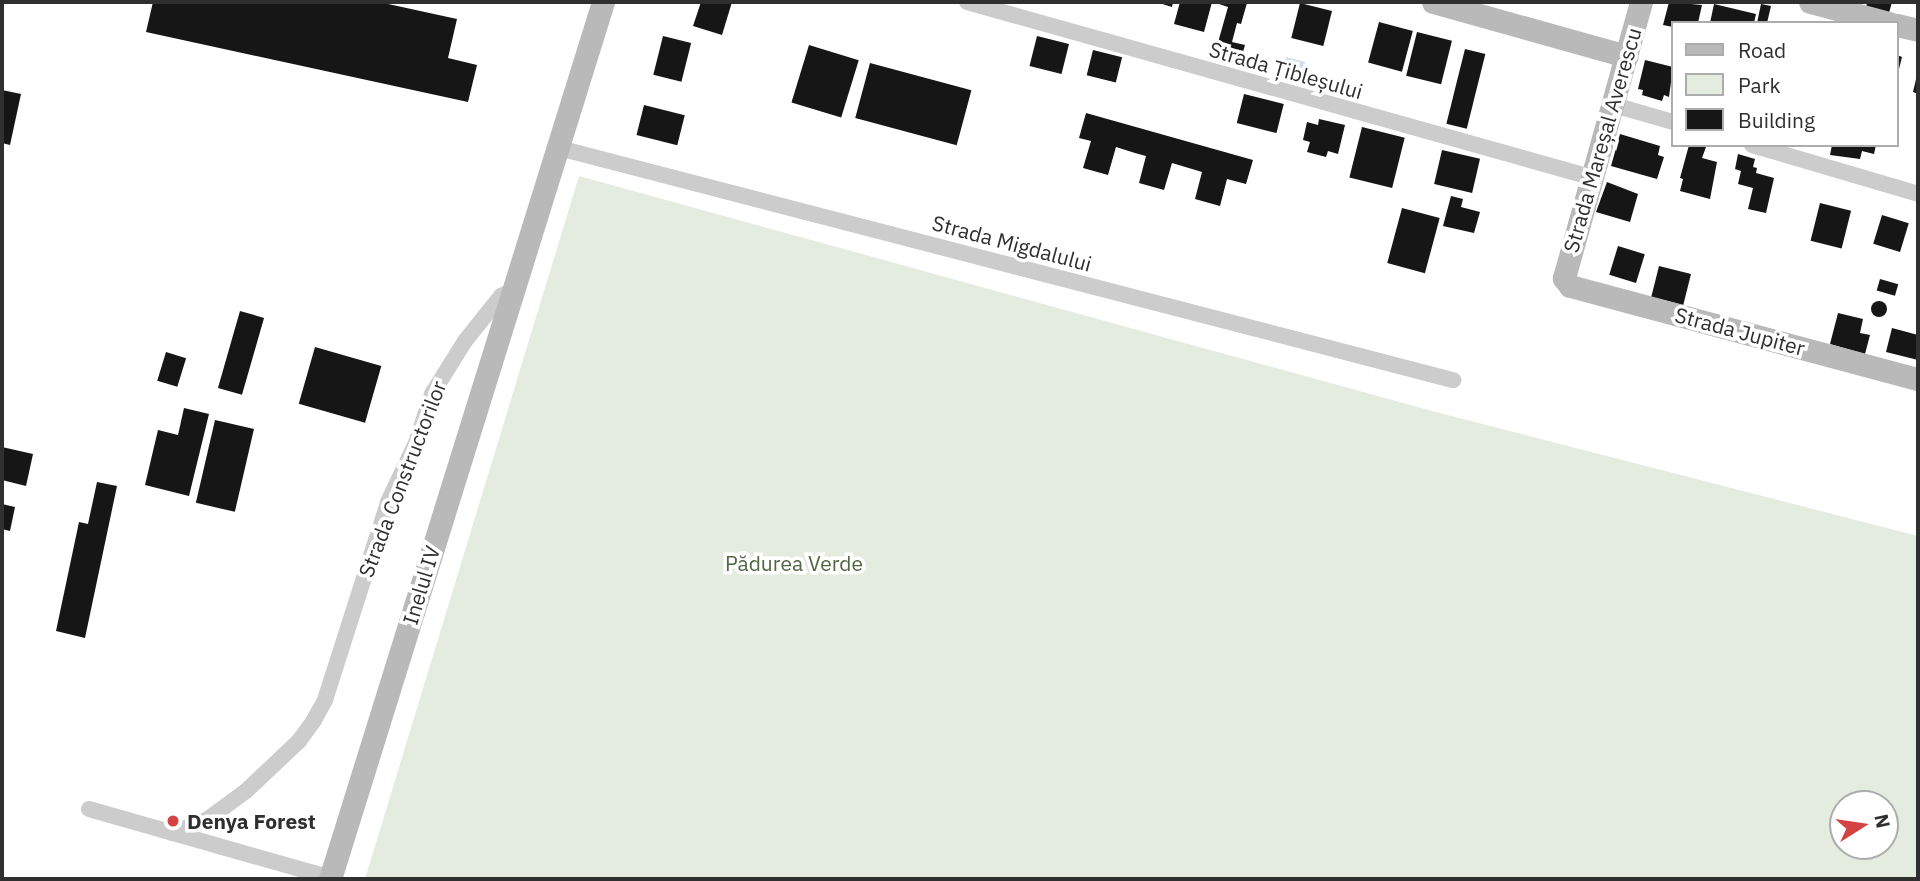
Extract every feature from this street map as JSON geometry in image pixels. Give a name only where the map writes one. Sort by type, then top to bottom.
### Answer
[{"type":"street","points":[[512,291],[603,2]]},
{"type":"street","name":"Strada Țibleșului","points":[[967,2],[1594,178]]},
{"type":"street","points":[[1433,2],[1627,56]]},
{"type":"street","name":"Strada Mareșal Averescu","points":[[1564,278],[1641,2]]},
{"type":"street","points":[[1810,2],[1881,21]]},
{"type":"street","points":[[1899,25],[1918,30]]},
{"type":"street","points":[[1614,105],[1672,122]]},
{"type":"street","points":[[1759,147],[1918,194]]},
{"type":"street","name":"Strada Migdalului","points":[[559,148],[1453,380]]},
{"type":"street","name":"Strada Jupiter","points":[[1564,278],[1570,286],[1918,379]]},
{"type":"street","name":"Strada Constructorilor","points":[[172,833],[208,818],[246,791],[299,741],[314,720],[325,700],[388,502],[416,443],[432,394],[465,341],[500,296],[512,291]]},
{"type":"street","name":"Inelul IV","points":[[330,878],[512,291]]},
{"type":"street","points":[[89,809],[330,878]]},
{"type":"green space","name":"Pădurea Verde","points":[[579,176],[1432,411],[1918,536],[1918,879],[365,879]]},
{"type":"water","points":[[1286,57],[1305,62],[1302,75],[1283,70]]},
{"type":"building","points":[[153,2],[379,2],[457,19],[448,58],[477,65],[468,102],[146,32]]},
{"type":"building","points":[[701,2],[732,2],[722,35],[693,26]]},
{"type":"building","points":[[1156,2],[1173,2],[1172,7]]},
{"type":"building","points":[[1180,2],[1212,2],[1204,32],[1174,24]]},
{"type":"building","points":[[1669,2],[1702,5],[1698,21],[1672,21],[1672,27],[1663,25]]},
{"type":"building","points":[[1867,2],[1892,2],[1889,13],[1866,8]]},
{"type":"building","points":[[1247,3],[1241,24],[1237,23],[1232,42],[1245,45],[1239,66],[1222,62],[1226,48],[1217,46],[1228,7],[1219,4]]},
{"type":"building","points":[[1300,3],[1332,11],[1323,46],[1291,38]]},
{"type":"building","points":[[1714,4],[1756,14],[1754,21],[1710,21]]},
{"type":"building","points":[[1761,4],[1771,6],[1767,21],[1757,21]]},
{"type":"building","points":[[1379,22],[1413,31],[1402,72],[1368,63]]},
{"type":"building","points":[[1417,32],[1452,41],[1441,84],[1406,76]]},
{"type":"building","points":[[663,36],[691,43],[681,82],[653,75]]},
{"type":"building","points":[[1037,36],[1069,44],[1062,74],[1030,66]]},
{"type":"building","points":[[809,45],[859,60],[841,118],[791,102]]},
{"type":"building","points":[[1465,49],[1485,54],[1467,129],[1446,124]]},
{"type":"building","points":[[1093,50],[1122,57],[1116,82],[1087,75]]},
{"type":"building","points":[[1645,60],[1672,67],[1669,97],[1664,95],[1662,101],[1642,95],[1643,90],[1638,89]]},
{"type":"building","points":[[870,63],[971,90],[957,145],[855,118]]},
{"type":"building","points":[[1918,75],[1918,94],[1913,92]]},
{"type":"building","points":[[2,90],[21,94],[10,145],[2,143]]},
{"type":"building","points":[[1244,94],[1284,104],[1277,133],[1237,123]]},
{"type":"building","points":[[644,105],[685,115],[677,145],[637,135]]},
{"type":"building","points":[[1086,113],[1253,160],[1246,184],[1227,179],[1220,206],[1195,199],[1202,172],[1172,163],[1164,190],[1139,183],[1146,156],[1116,147],[1108,175],[1083,168],[1091,141],[1079,138]]},
{"type":"building","points":[[1319,119],[1345,125],[1338,154],[1328,151],[1326,157],[1307,152],[1310,142],[1303,140],[1307,122],[1318,125]]},
{"type":"building","points":[[1362,127],[1405,138],[1392,188],[1349,177]]},
{"type":"building","points":[[1620,134],[1660,146],[1658,155],[1664,157],[1657,179],[1611,166]]},
{"type":"building","points":[[1688,147],[1706,147],[1702,158],[1717,162],[1710,199],[1680,191],[1683,179],[1680,178]]},
{"type":"building","points":[[1832,147],[1876,147],[1874,154],[1862,151],[1860,159],[1830,155]]},
{"type":"building","points":[[1442,150],[1480,159],[1472,193],[1434,184]]},
{"type":"building","points":[[1738,154],[1755,159],[1753,167],[1757,168],[1756,173],[1774,178],[1766,213],[1748,209],[1753,188],[1738,184],[1741,171],[1735,169]]},
{"type":"building","points":[[1607,182],[1638,194],[1630,222],[1596,212]]},
{"type":"building","points":[[1451,196],[1463,199],[1461,207],[1480,212],[1474,233],[1443,226]]},
{"type":"building","points":[[1820,203],[1851,211],[1842,249],[1811,241]]},
{"type":"building","points":[[1402,208],[1440,218],[1425,273],[1387,263]]},
{"type":"building","points":[[1882,215],[1909,223],[1900,252],[1873,244]]},
{"type":"building","points":[[1618,246],[1645,254],[1636,283],[1609,275]]},
{"type":"building","points":[[1659,266],[1691,274],[1683,305],[1651,297]]},
{"type":"building","points":[[1880,279],[1898,284],[1895,296],[1877,291]]},
{"type":"building","points":[[1879,301],[1887,309],[1879,317],[1871,309]]},
{"type":"building","points":[[240,311],[264,318],[242,395],[218,388]]},
{"type":"building","points":[[1838,313],[1863,319],[1860,333],[1870,335],[1865,354],[1830,344]]},
{"type":"building","points":[[1892,328],[1918,335],[1918,360],[1886,352]]},
{"type":"building","points":[[315,347],[381,366],[365,423],[299,404]]},
{"type":"building","points":[[166,352],[186,358],[177,387],[157,381]]},
{"type":"building","points":[[184,408],[209,414],[189,496],[145,485],[158,430],[178,435]]},
{"type":"building","points":[[215,420],[254,429],[235,512],[196,503]]},
{"type":"building","points":[[2,447],[33,454],[26,486],[2,480]]},
{"type":"building","points":[[97,482],[117,486],[85,638],[56,631],[79,522],[88,524]]},
{"type":"building","points":[[2,504],[15,507],[10,531],[2,529]]},
{"type":"place","name":"Denya Forest","points":[[173,821]]}]
